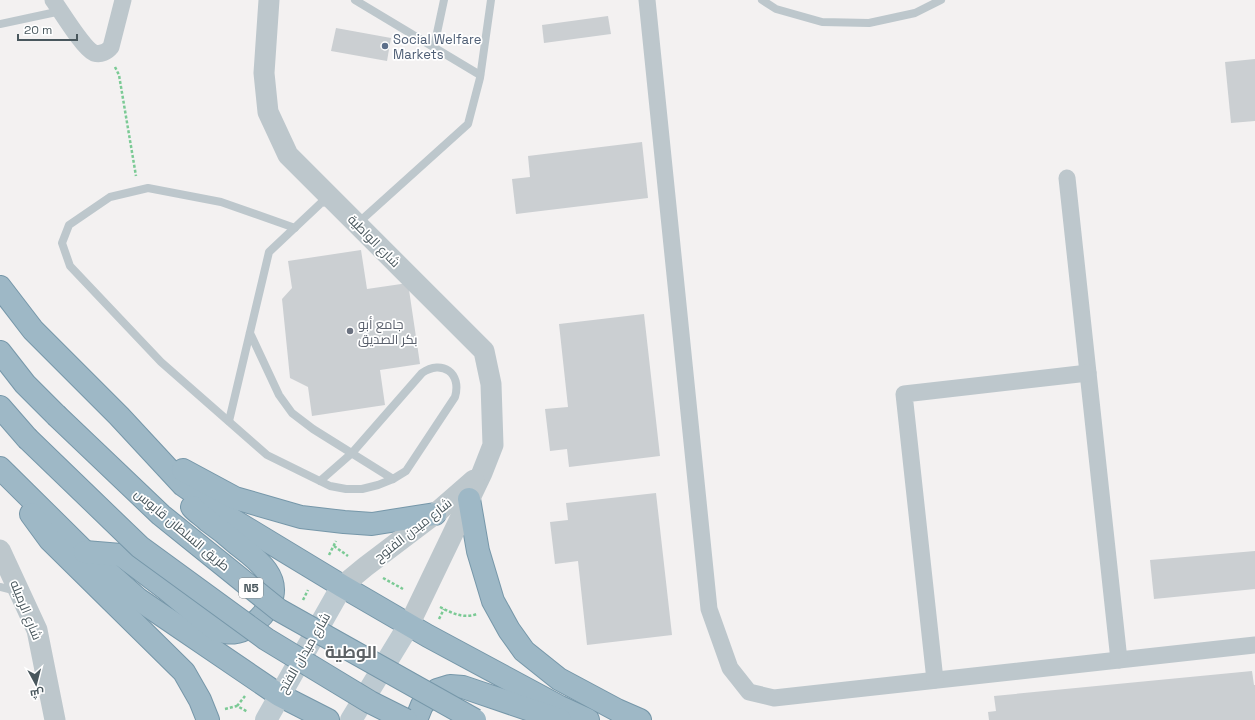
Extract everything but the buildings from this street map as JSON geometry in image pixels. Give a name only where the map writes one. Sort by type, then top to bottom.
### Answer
[{"type":"highway","points":[[0,287],[32,330],[119,416],[183,484],[233,520],[342,586],[409,625],[560,707],[588,720]]},
{"type":"highway","name":"طريق السلطان قابوس","points":[[0,352],[25,384],[161,515],[279,610],[475,720]]},
{"type":"highway","name":"N5","points":[[0,407],[28,438],[140,547],[266,639],[370,702],[406,720]]},
{"type":"highway","points":[[146,446],[193,476],[235,498],[301,517],[372,524],[435,514]]},
{"type":"highway","points":[[0,470],[85,552],[138,599],[280,695],[328,720]]},
{"type":"highway","points":[[0,470],[50,540],[184,672],[200,700],[206,717]]},
{"type":"highway","points":[[85,552],[121,555],[216,630],[233,634],[251,625],[264,613],[272,597],[273,590],[268,573],[264,566],[250,553],[193,509],[183,484]]},
{"type":"highway","points":[[469,499],[478,551],[493,601],[509,630],[524,651],[559,679],[617,710],[640,720]]},
{"type":"highway","points":[[416,720],[422,705],[437,690],[450,686],[462,687],[560,720]]},
{"type":"main road","name":"شارع ميدان الفتح","points":[[258,717],[280,695],[342,586]]},
{"type":"main road","points":[[351,720],[409,625]]},
{"type":"street","points":[[57,5],[86,46],[94,53],[99,54],[111,47],[123,0]]},
{"type":"street","name":"شارع الواطية","points":[[269,0],[264,73],[268,112],[288,155],[326,198],[357,224],[484,351],[491,384],[493,445],[482,473],[409,625]]},
{"type":"street","points":[[647,0],[709,609],[730,668],[750,692],[774,698],[1255,645]]},
{"type":"street","points":[[1067,178],[1119,660]]},
{"type":"street","points":[[935,680],[904,394],[1088,373]]},
{"type":"street","name":"شارع ميدن الفتوح","points":[[342,586],[435,514],[482,473]]},
{"type":"street","name":"شارع الرميله","points":[[0,550],[10,589],[37,630],[55,720]]},
{"type":"lane","points":[[355,0],[480,75]]},
{"type":"lane","points":[[434,47],[444,0]]},
{"type":"lane","points":[[357,224],[468,124],[480,75],[491,0]]},
{"type":"lane","points":[[762,0],[776,9],[822,22],[869,23],[915,13],[941,0]]},
{"type":"lane","points":[[0,24],[57,5]]},
{"type":"lane","points":[[295,228],[221,202],[148,188],[110,197],[69,225],[62,243],[70,266],[161,362],[267,455],[330,486],[346,489],[378,485],[393,479],[406,471],[455,397],[457,384],[451,372],[446,369],[433,367],[422,373],[352,453],[320,481]]},
{"type":"lane","points":[[229,421],[270,252],[326,198]]},
{"type":"lane","points":[[250,332],[278,395],[292,413],[313,429],[393,479]]},
{"type":"path","points":[[108,50],[119,75],[139,190]]},
{"type":"path","points":[[206,717],[237,706],[258,717]]},
{"type":"place","name":"Social Welfare Markets","points":[[385,46]]},
{"type":"place","name":"جامع أبو بكر الصديق","points":[[350,331]]},
{"type":"district","name":"الوطية","points":[[351,652]]}]
